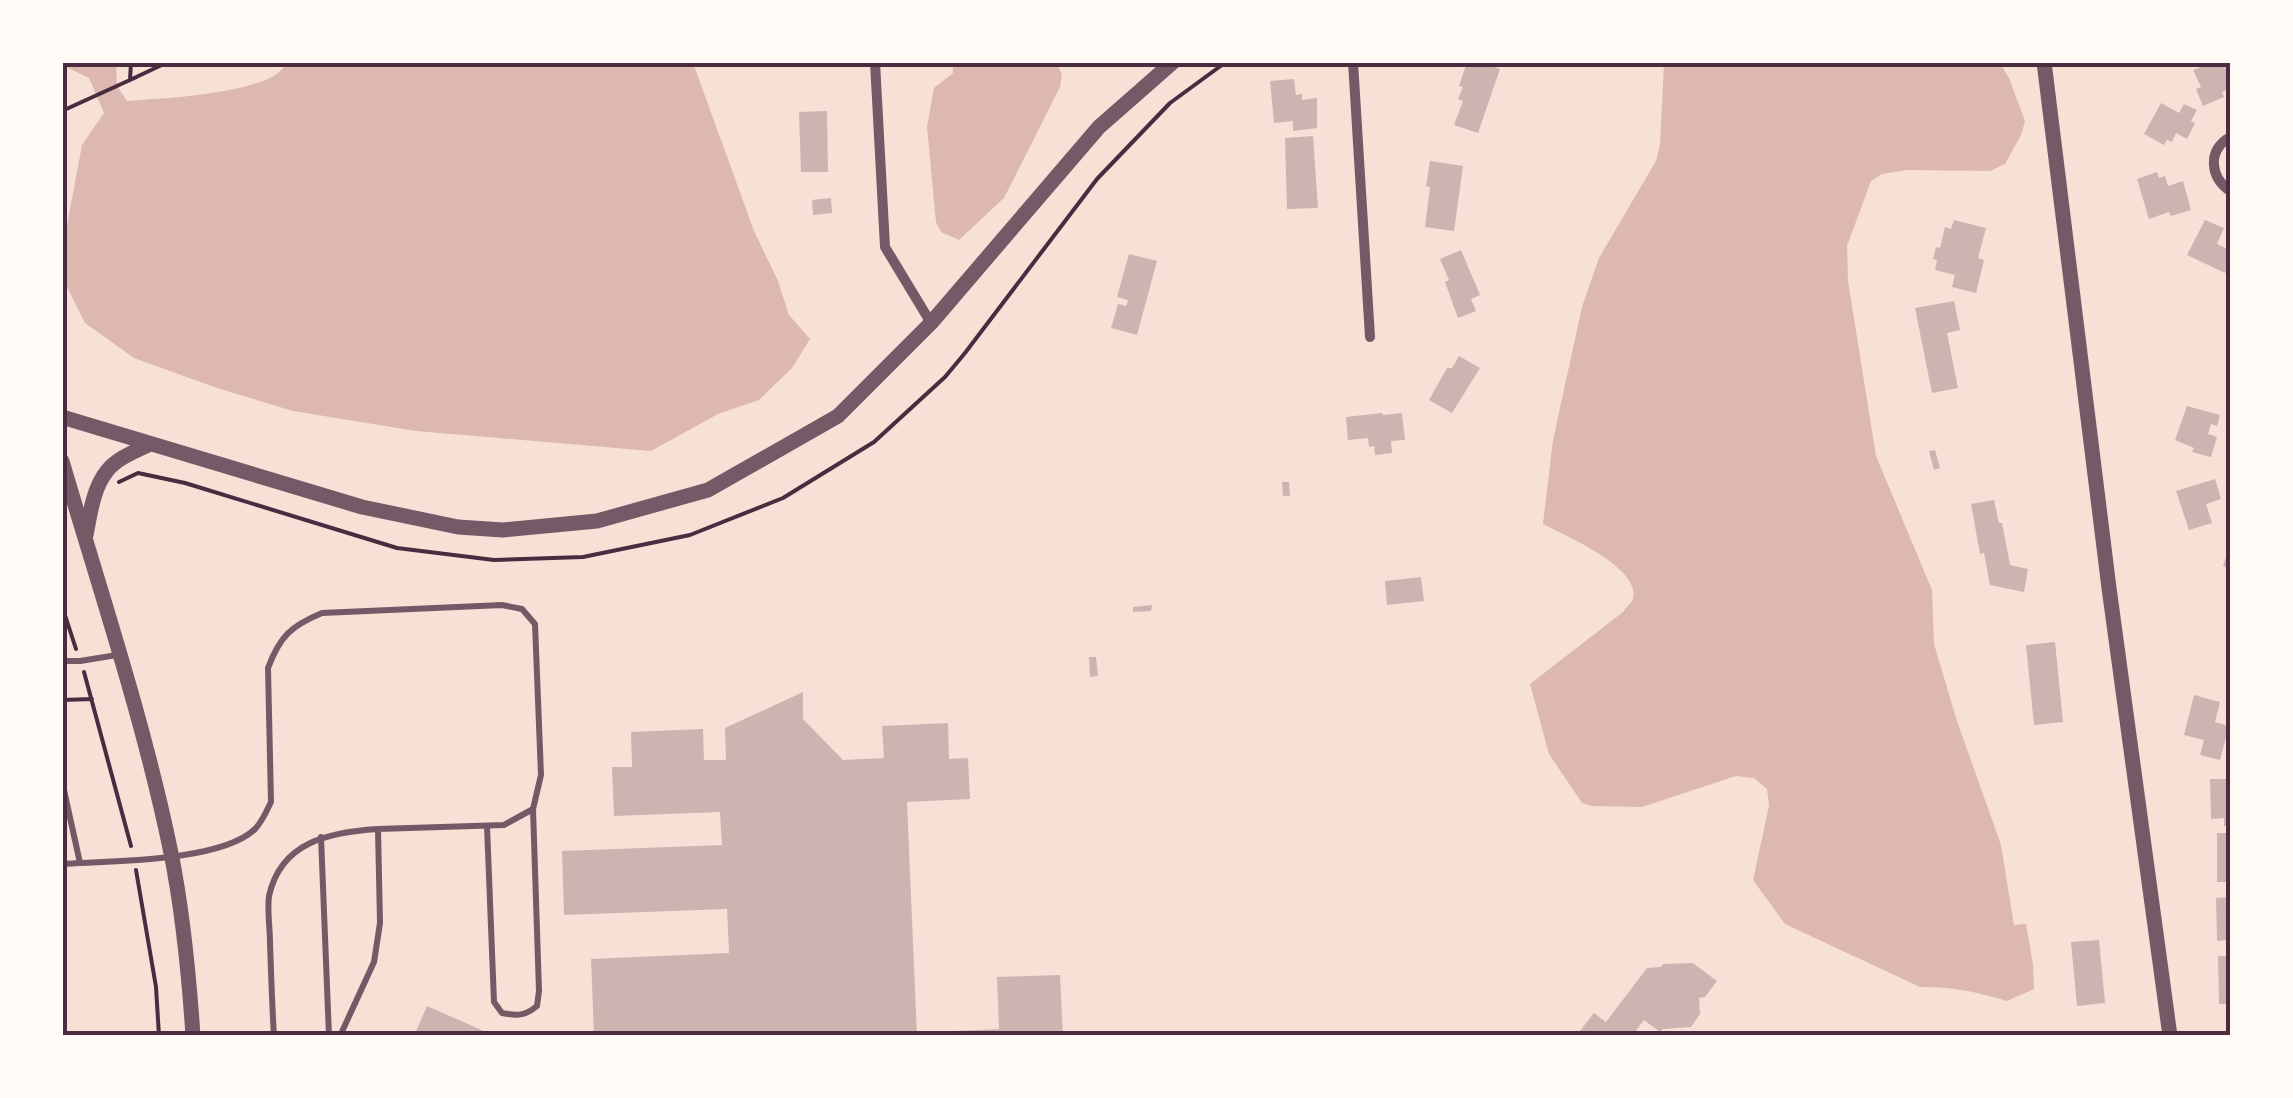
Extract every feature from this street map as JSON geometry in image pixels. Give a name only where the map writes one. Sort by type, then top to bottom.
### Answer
[{"type":"street","points":[[875,62],[885,247],[931,323]]},
{"type":"street","points":[[62,418],[362,506],[458,527],[504,530],[596,521],[708,490],[838,416],[931,323],[1099,127],[1173,62]]},
{"type":"street","points":[[1353,62],[1370,336]]},
{"type":"street","points":[[2044,62],[2108,588],[2170,1036]]},
{"type":"street","points":[[2230,137],[2216,151],[2213,162],[2214,174],[2230,191]]},
{"type":"street","points":[[85,539],[92,507],[107,471],[150,444]]},
{"type":"street","points":[[62,461],[68,498],[85,539],[152,772],[171,856],[193,1036]]},
{"type":"lane","points":[[62,864],[171,856],[218,847],[253,831],[271,802],[268,668],[286,633],[322,613],[502,606],[522,609],[535,624],[541,776],[533,809],[539,991],[538,1006],[528,1014],[502,1013],[494,1002],[488,826]]},
{"type":"lane","points":[[62,661],[118,655]]},
{"type":"lane","points":[[62,781],[80,863]]},
{"type":"lane","points":[[274,1036],[269,898],[278,871],[294,852],[321,837],[348,831],[504,826],[533,809]]},
{"type":"lane","points":[[340,1036],[374,962],[380,923],[378,829]]},
{"type":"lane","points":[[321,837],[329,1036]]},
{"type":"path","points":[[130,80],[131,62]]},
{"type":"path","points":[[62,111],[168,62]]},
{"type":"path","points":[[107,471],[121,483],[138,473],[185,483],[398,548],[494,560],[584,557],[690,535],[783,498],[874,442],[966,354],[1098,179],[1170,103],[1226,62]]},
{"type":"path","points":[[62,606],[92,699],[135,860],[156,987],[159,1036]]},
{"type":"path","points":[[62,700],[92,699]]},
{"type":"shaded area","points":[[65,63],[116,63],[117,86],[127,101],[200,95],[255,84],[273,77],[288,63],[693,63],[789,315],[810,339],[792,368],[759,400],[718,414],[651,451],[416,431],[293,411],[134,358],[85,323],[66,285],[64,241],[82,145],[104,113],[89,78]]},
{"type":"shaded area","points":[[953,63],[1056,63],[1062,74],[1060,87],[1004,198],[959,240],[941,232],[936,222],[927,127],[934,88],[953,73]]},
{"type":"shaded area","points":[[1664,63],[2000,63],[2025,121],[2005,164],[1990,171],[1907,170],[1882,174],[1871,181],[1847,246],[1848,281],[1876,456],[1932,590],[1934,644],[2001,845],[2014,925],[2026,924],[2034,989],[2007,1001],[1964,990],[1920,987],[1785,924],[1753,880],[1769,806],[1767,789],[1754,778],[1736,776],[1642,807],[1592,806],[1582,803],[1549,754],[1530,684],[1623,612],[1633,599],[1633,587],[1614,565],[1543,524],[1553,440],[1582,307],[1599,258],[1656,161]]},
{"type":"building","points":[[1467,62],[1482,62],[1500,69],[1478,133],[1454,125],[1463,101],[1458,99],[1463,87],[1459,86]]},
{"type":"building","points":[[2213,62],[2230,62],[2230,89],[2222,92],[2224,97],[2203,106],[2196,89],[2201,87],[2193,70]]},
{"type":"building","points":[[1294,79],[1296,95],[1302,94],[1302,100],[1317,98],[1317,128],[1293,131],[1293,121],[1274,123],[1270,81]]},
{"type":"building","points":[[2161,103],[2179,113],[2184,104],[2197,110],[2187,139],[2176,133],[2172,142],[2167,140],[2164,145],[2144,134]]},
{"type":"building","points":[[827,111],[828,172],[801,172],[799,112]]},
{"type":"building","points":[[1313,136],[1318,208],[1287,209],[1285,138]]},
{"type":"building","points":[[1430,161],[1463,166],[1454,231],[1425,227]]},
{"type":"building","points":[[2157,172],[2159,178],[2165,176],[2168,186],[2183,181],[2191,210],[2149,219],[2137,179]]},
{"type":"building","points":[[831,198],[832,213],[813,215],[812,200]]},
{"type":"building","points":[[1954,220],[1986,228],[1978,258],[1984,260],[1976,293],[1952,287],[1955,275],[1935,270],[1936,247],[1940,248],[1945,227],[1951,229]]},
{"type":"building","points":[[2205,220],[2224,228],[2217,244],[2230,250],[2225,273],[2187,255]]},
{"type":"building","points":[[1461,250],[1480,295],[1471,299],[1476,311],[1458,318],[1440,259]]},
{"type":"building","points":[[1129,254],[1157,261],[1137,335],[1111,328],[1118,304],[1126,306],[1128,300],[1117,297]]},
{"type":"building","points":[[1954,301],[1960,330],[1947,333],[1958,388],[1932,393],[1915,308]]},
{"type":"building","points":[[1459,356],[1480,368],[1452,413],[1429,400],[1447,368],[1452,368]]},
{"type":"building","points":[[2187,406],[2220,415],[2217,426],[2211,424],[2208,434],[2217,437],[2211,457],[2192,452],[2194,448],[2175,440]]},
{"type":"building","points":[[1402,413],[1405,440],[1391,441],[1392,453],[1375,455],[1368,438],[1348,440],[1346,417]]},
{"type":"building","points":[[1935,450],[1940,468],[1934,470],[1929,451]]},
{"type":"building","points":[[2215,479],[2221,499],[2206,504],[2212,523],[2189,530],[2176,491]]},
{"type":"building","points":[[1282,482],[1289,482],[1290,496],[1283,496]]},
{"type":"building","points":[[1994,500],[2010,565],[2028,569],[2024,592],[1990,585],[1971,504]]},
{"type":"building","points":[[2230,545],[2230,569],[2223,566]]},
{"type":"building","points":[[1421,577],[1424,601],[1387,605],[1385,581]]},
{"type":"building","points":[[1152,605],[1151,611],[1133,612],[1133,607]]},
{"type":"building","points":[[2055,642],[2063,722],[2034,725],[2026,645]]},
{"type":"building","points":[[1089,657],[1096,657],[1098,676],[1090,677]]},
{"type":"building","points":[[803,692],[803,719],[843,760],[884,758],[882,726],[948,723],[949,759],[968,758],[970,799],[907,802],[917,1036],[594,1036],[591,959],[729,953],[727,909],[564,915],[562,851],[722,845],[720,812],[614,816],[612,767],[632,767],[631,732],[703,729],[704,760],[726,760],[725,728]]},
{"type":"building","points":[[2194,695],[2220,702],[2215,722],[2229,726],[2220,760],[2200,755],[2204,740],[2184,735]]},
{"type":"building","points":[[2210,779],[2230,779],[2230,826],[2224,826],[2224,818],[2211,819]]},
{"type":"building","points":[[2217,833],[2230,833],[2230,882],[2217,882]]},
{"type":"building","points":[[2230,897],[2230,940],[2217,941],[2216,898]]},
{"type":"building","points":[[2099,940],[2105,1003],[2077,1006],[2071,942]]},
{"type":"building","points":[[2218,956],[2230,956],[2230,1004],[2219,1004]]},
{"type":"building","points":[[1693,963],[1717,981],[1705,997],[1699,998],[1700,1014],[1691,1027],[1660,1032],[1644,1020],[1632,1036],[1583,1036],[1579,1032],[1594,1013],[1606,1022],[1647,968]]},
{"type":"building","points":[[1060,975],[1063,1036],[932,1036],[932,1032],[999,1029],[997,977]]},
{"type":"building","points":[[427,1006],[495,1036],[414,1036]]}]
